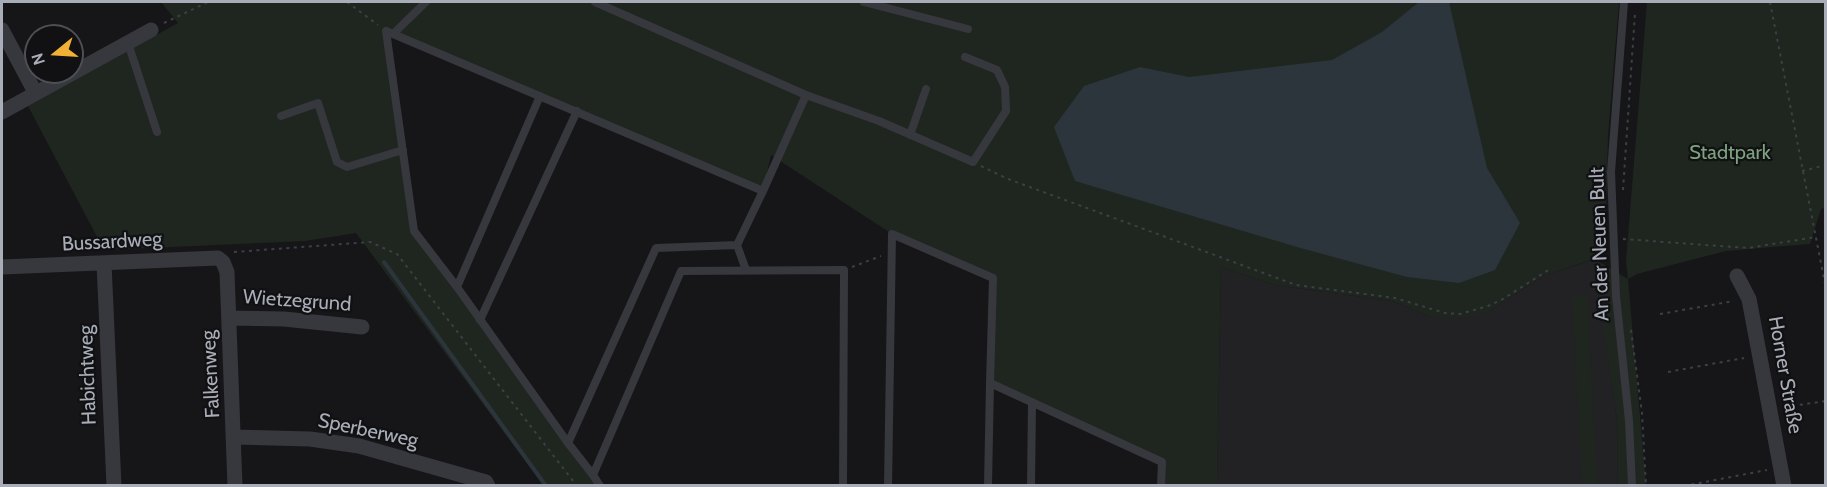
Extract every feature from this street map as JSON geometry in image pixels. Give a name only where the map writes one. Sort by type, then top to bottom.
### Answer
[{"type":"street","points":[[2,30],[35,92]]},
{"type":"street","points":[[2,112],[150,30]]},
{"type":"street","name":"Bussardweg","points":[[2,267],[218,258],[223,262]]},
{"type":"street","name":"Falkenweg","points":[[223,262],[227,272],[236,486]]},
{"type":"street","name":"Habichtweg","points":[[104,264],[114,486]]},
{"type":"street","name":"Horner Straße","points":[[1737,276],[1749,299],[1784,486]]},
{"type":"street","name":"Wietzegrund","points":[[229,318],[284,319],[362,327]]},
{"type":"street","name":"Sperberweg","points":[[235,437],[310,439],[359,446],[486,482],[488,486]]},
{"type":"lane","points":[[389,32],[426,2]]},
{"type":"lane","points":[[596,2],[806,96],[974,162],[1006,111],[1005,87],[997,70],[965,57]]},
{"type":"lane","points":[[864,2],[968,29]]},
{"type":"lane","name":"An der Neuen Bult","points":[[1624,2],[1611,172],[1616,296],[1629,421],[1632,486]]},
{"type":"lane","points":[[389,32],[763,191]]},
{"type":"lane","points":[[389,32],[414,231],[600,486]]},
{"type":"lane","points":[[128,43],[157,132]]},
{"type":"lane","points":[[910,135],[926,89]]},
{"type":"lane","points":[[457,287],[540,96]]},
{"type":"lane","points":[[746,270],[737,245],[806,96]]},
{"type":"lane","points":[[281,116],[318,103],[337,162],[347,166],[403,150]]},
{"type":"lane","points":[[480,320],[576,111]]},
{"type":"lane","points":[[888,486],[892,234],[993,278],[988,486]]},
{"type":"lane","points":[[568,444],[656,248],[737,245]]},
{"type":"lane","points":[[593,475],[681,271],[844,270],[843,486]]},
{"type":"lane","points":[[990,383],[1162,462],[1161,486]]},
{"type":"lane","points":[[1031,486],[1032,402]]},
{"type":"path","points":[[150,30],[208,2]]},
{"type":"path","points":[[347,2],[389,32]]},
{"type":"path","points":[[1770,2],[1826,289]]},
{"type":"path","points":[[1623,191],[1635,13]]},
{"type":"path","points":[[974,162],[1008,179],[1296,285],[1395,298],[1445,313],[1460,314],[1488,306],[1550,269]]},
{"type":"path","points":[[1802,171],[1826,165]]},
{"type":"path","points":[[1620,239],[1748,248],[1816,237]]},
{"type":"path","points":[[223,262],[235,251],[370,242],[397,254],[576,486]]},
{"type":"path","points":[[844,270],[891,252]]},
{"type":"path","points":[[1660,314],[1749,299]]},
{"type":"path","points":[[1631,330],[1642,413],[1646,486]]},
{"type":"path","points":[[1668,372],[1761,354]]},
{"type":"path","points":[[1770,410],[1826,401]]},
{"type":"path","points":[[1684,486],[1780,467]]},
{"type":"shaded area","points":[[1419,2],[1449,2],[1487,168],[1520,223],[1495,270],[1459,283],[1407,277],[1075,181],[1054,127],[1084,86],[1140,67],[1189,77],[1332,60],[1382,32]]},
{"type":"shaded area","points":[[1594,259],[1617,420],[1618,485],[1217,486],[1221,267],[1275,285],[1392,301],[1428,316],[1491,310],[1543,276]]},
{"type":"green space","points":[[161,2],[1619,2],[1608,136],[1606,211],[1594,259],[1628,279],[1646,485],[1618,485],[1617,420],[1593,259],[1543,276],[1491,310],[1470,317],[1449,319],[1428,316],[1392,301],[1275,285],[1221,267],[1217,485],[1161,485],[1161,462],[990,383],[993,278],[892,234],[771,155],[763,191],[386,31],[414,231],[600,485],[543,485],[356,233],[305,241],[104,250],[28,106],[68,84],[84,84],[84,75],[178,23]]},
{"type":"green space","name":"Stadtpark","points":[[1647,2],[1825,2],[1825,208],[1821,209],[1810,244],[1726,251],[1637,274],[1628,279],[1626,261]]},
{"type":"green space","points":[[1587,295],[1597,485],[1582,485],[1572,296]]},
{"type":"waterway","points":[[384,262],[546,486]]}]
